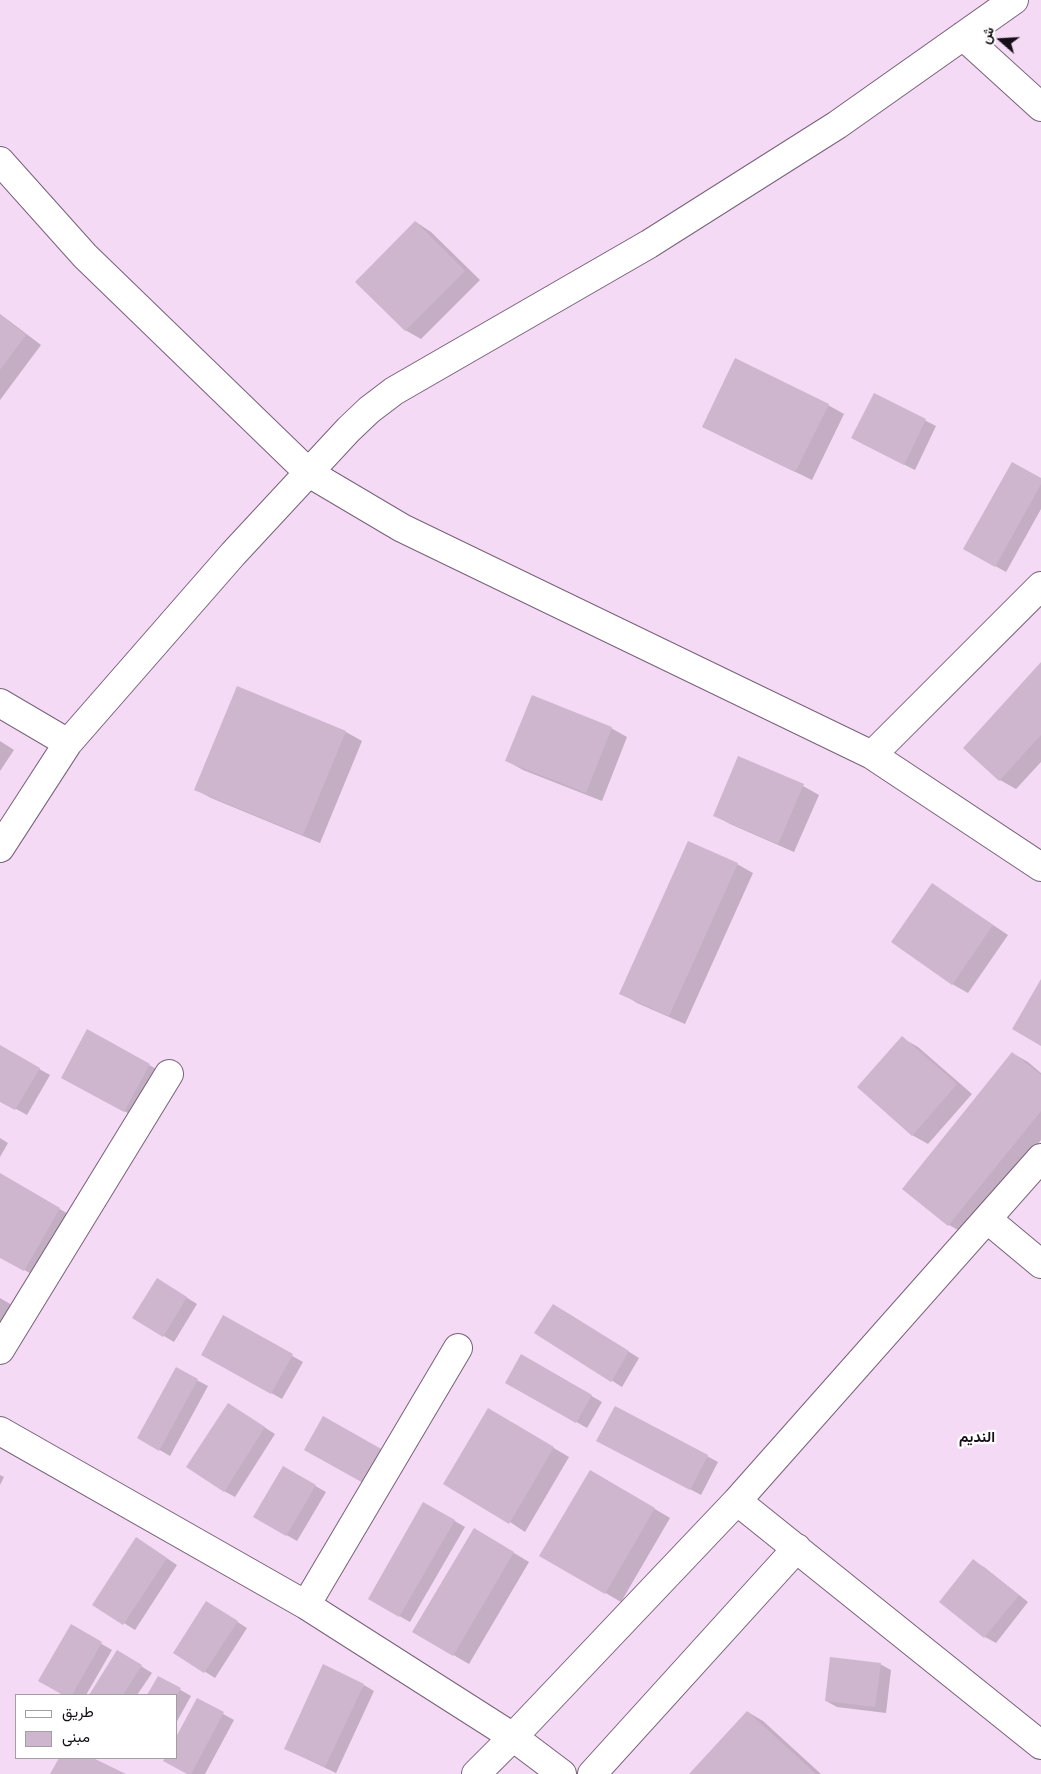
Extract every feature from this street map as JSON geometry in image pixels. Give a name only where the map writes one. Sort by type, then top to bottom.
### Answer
[{"type":"street","points":[[0,848],[68,743],[233,554],[369,410],[394,391],[649,244],[837,125],[1014,0]]},
{"type":"street","points":[[963,36],[1041,107]]},
{"type":"street","points":[[0,161],[85,256],[309,473],[402,528],[872,755],[1041,867]]},
{"type":"street","points":[[872,755],[1041,586]]},
{"type":"street","points":[[0,703],[68,743]]},
{"type":"street","points":[[0,1350],[169,1074]]},
{"type":"street","points":[[476,1774],[513,1738],[737,1501],[1041,1158]]},
{"type":"street","points":[[987,1219],[1041,1264]]},
{"type":"street","points":[[306,1605],[458,1348]]},
{"type":"street","points":[[0,1431],[306,1605],[513,1738],[562,1774]]},
{"type":"street","points":[[737,1501],[1041,1745]]},
{"type":"street","points":[[592,1774],[796,1548]]},
{"type":"building","points":[[415,221],[465,271],[405,331],[355,282]]},
{"type":"building","points":[[0,315],[26,335],[0,370]]},
{"type":"building","points":[[735,358],[829,404],[795,472],[702,427]]},
{"type":"building","points":[[874,393],[926,419],[904,465],[851,438]]},
{"type":"building","points":[[1012,462],[1041,478],[1041,484],[995,567],[963,549]]},
{"type":"building","points":[[1041,662],[1041,735],[999,781],[963,748]]},
{"type":"building","points":[[237,686],[346,731],[303,835],[194,790]]},
{"type":"building","points":[[532,695],[612,727],[586,793],[505,761]]},
{"type":"building","points":[[738,756],[804,784],[778,844],[713,816]]},
{"type":"building","points":[[688,841],[738,863],[669,1016],[619,994]]},
{"type":"building","points":[[932,883],[993,925],[952,985],[891,942]]},
{"type":"building","points":[[1041,979],[1041,1046],[1012,1029]]},
{"type":"building","points":[[87,1029],[150,1064],[124,1112],[61,1078]]},
{"type":"building","points":[[902,1036],[957,1084],[912,1136],[857,1087]]},
{"type":"building","points":[[0,1045],[40,1068],[15,1110],[0,1102]]},
{"type":"building","points":[[1012,1052],[1041,1075],[1041,1111],[948,1226],[902,1189]]},
{"type":"building","points":[[0,1173],[60,1208],[24,1271],[0,1258]]},
{"type":"building","points":[[157,1278],[187,1297],[163,1337],[132,1318]]},
{"type":"building","points":[[553,1304],[629,1351],[611,1382],[534,1333]]},
{"type":"building","points":[[223,1315],[293,1354],[271,1394],[201,1355]]},
{"type":"building","points":[[521,1354],[592,1395],[576,1423],[505,1383]]},
{"type":"building","points":[[176,1367],[198,1379],[159,1451],[137,1438]]},
{"type":"building","points":[[228,1403],[265,1427],[224,1492],[186,1467]]},
{"type":"building","points":[[615,1406],[708,1455],[690,1490],[596,1441]]},
{"type":"building","points":[[488,1408],[554,1447],[509,1524],[443,1484]]},
{"type":"building","points":[[323,1416],[383,1450],[365,1484],[304,1450]]},
{"type":"building","points":[[283,1466],[316,1485],[286,1536],[253,1517]]},
{"type":"building","points":[[590,1470],[655,1508],[605,1594],[539,1556]]},
{"type":"building","points":[[423,1502],[455,1520],[399,1617],[368,1599]]},
{"type":"building","points":[[474,1528],[514,1552],[453,1656],[412,1632]]},
{"type":"building","points":[[136,1537],[167,1558],[123,1625],[92,1605]]},
{"type":"building","points":[[973,1559],[1019,1595],[984,1638],[939,1602]]},
{"type":"building","points":[[206,1601],[238,1621],[204,1673],[173,1653]]},
{"type":"building","points":[[71,1624],[102,1642],[73,1694],[61,1694],[38,1681]]},
{"type":"building","points":[[117,1650],[142,1665],[124,1694],[90,1694]]},
{"type":"building","points":[[830,1657],[881,1663],[875,1707],[825,1701]]},
{"type":"building","points":[[323,1664],[364,1684],[325,1767],[284,1749]]},
{"type":"building","points":[[158,1676],[181,1688],[178,1694],[148,1694]]},
{"type":"building","points":[[197,1698],[224,1712],[191,1774],[187,1774],[163,1761],[164,1759],[178,1759],[178,1733]]},
{"type":"building","points":[[747,1711],[816,1774],[689,1774]]},
{"type":"building","points":[[58,1759],[95,1759],[126,1774],[50,1774]]},
{"type":"district","name":"النديم","points":[[977,1437]]}]
